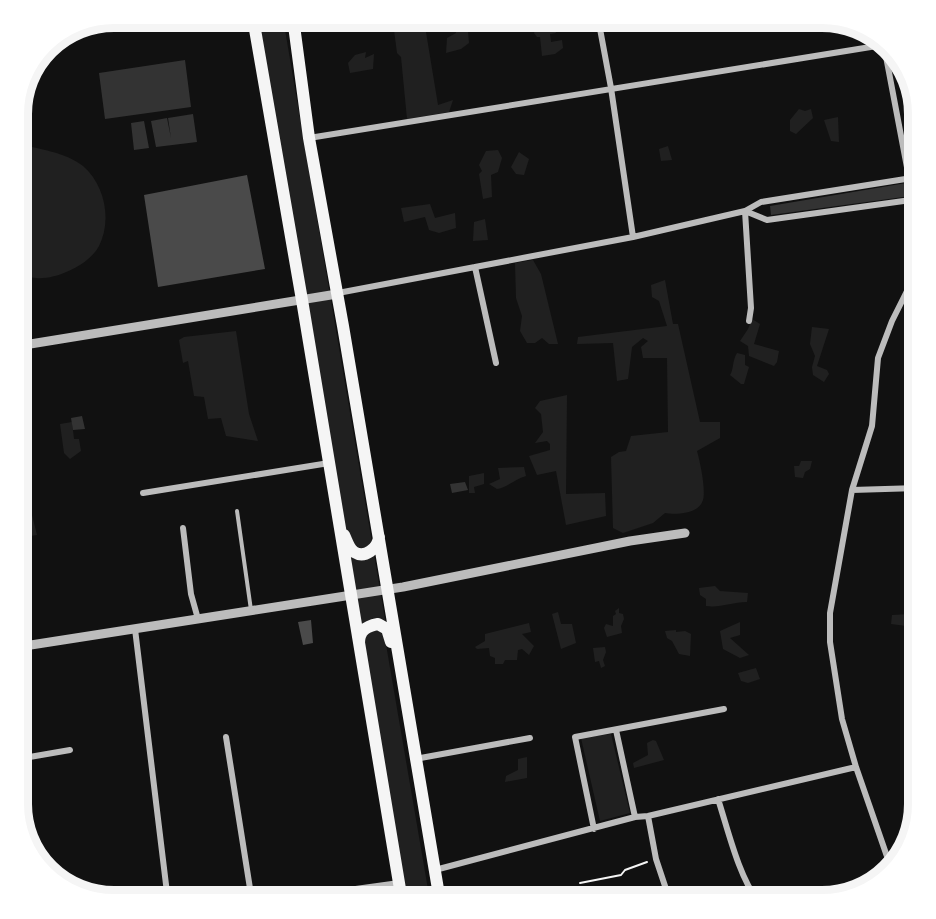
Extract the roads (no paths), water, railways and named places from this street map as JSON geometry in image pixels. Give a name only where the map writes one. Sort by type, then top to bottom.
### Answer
[{"type":"main road","points":[[255,28],[400,890]]},
{"type":"main road","points":[[295,28],[309,138],[379,535],[438,890]]},
{"type":"main road","points":[[338,520],[350,548],[358,554],[374,549],[379,541],[379,535]]},
{"type":"main road","points":[[359,644],[361,634],[366,627],[381,624],[387,629],[399,656]]},
{"type":"street","points":[[600,29],[633,237]]},
{"type":"street","points":[[309,138],[875,47]]},
{"type":"street","points":[[886,59],[908,173]]},
{"type":"street","points":[[29,344],[337,294],[633,237],[745,211],[761,202],[908,178]]},
{"type":"street","points":[[745,211],[767,220],[908,201]]},
{"type":"street","points":[[745,211],[751,308],[749,321]]},
{"type":"street","points":[[475,267],[496,363]]},
{"type":"street","points":[[888,859],[842,719],[830,642],[830,622],[834,579],[852,490],[872,426],[878,358],[892,321],[908,292]]},
{"type":"street","points":[[143,494],[329,463]]},
{"type":"street","points":[[852,490],[908,488]]},
{"type":"street","points":[[183,528],[191,594],[198,619]]},
{"type":"street","points":[[28,645],[388,590],[630,541],[685,533]]},
{"type":"street","points":[[135,629],[167,890]]},
{"type":"street","points":[[594,829],[575,737],[724,709]]},
{"type":"street","points":[[616,730],[635,817]]},
{"type":"street","points":[[226,737],[250,890]]},
{"type":"street","points":[[415,759],[530,738]]},
{"type":"street","points":[[28,757],[70,750]]},
{"type":"street","points":[[434,870],[635,817],[648,816],[856,767]]},
{"type":"street","points":[[718,799],[750,890]]},
{"type":"street","points":[[648,816],[656,859],[666,890]]},
{"type":"street","points":[[348,890],[399,883]]},
{"type":"lane","points":[[237,511],[251,611]]}]
